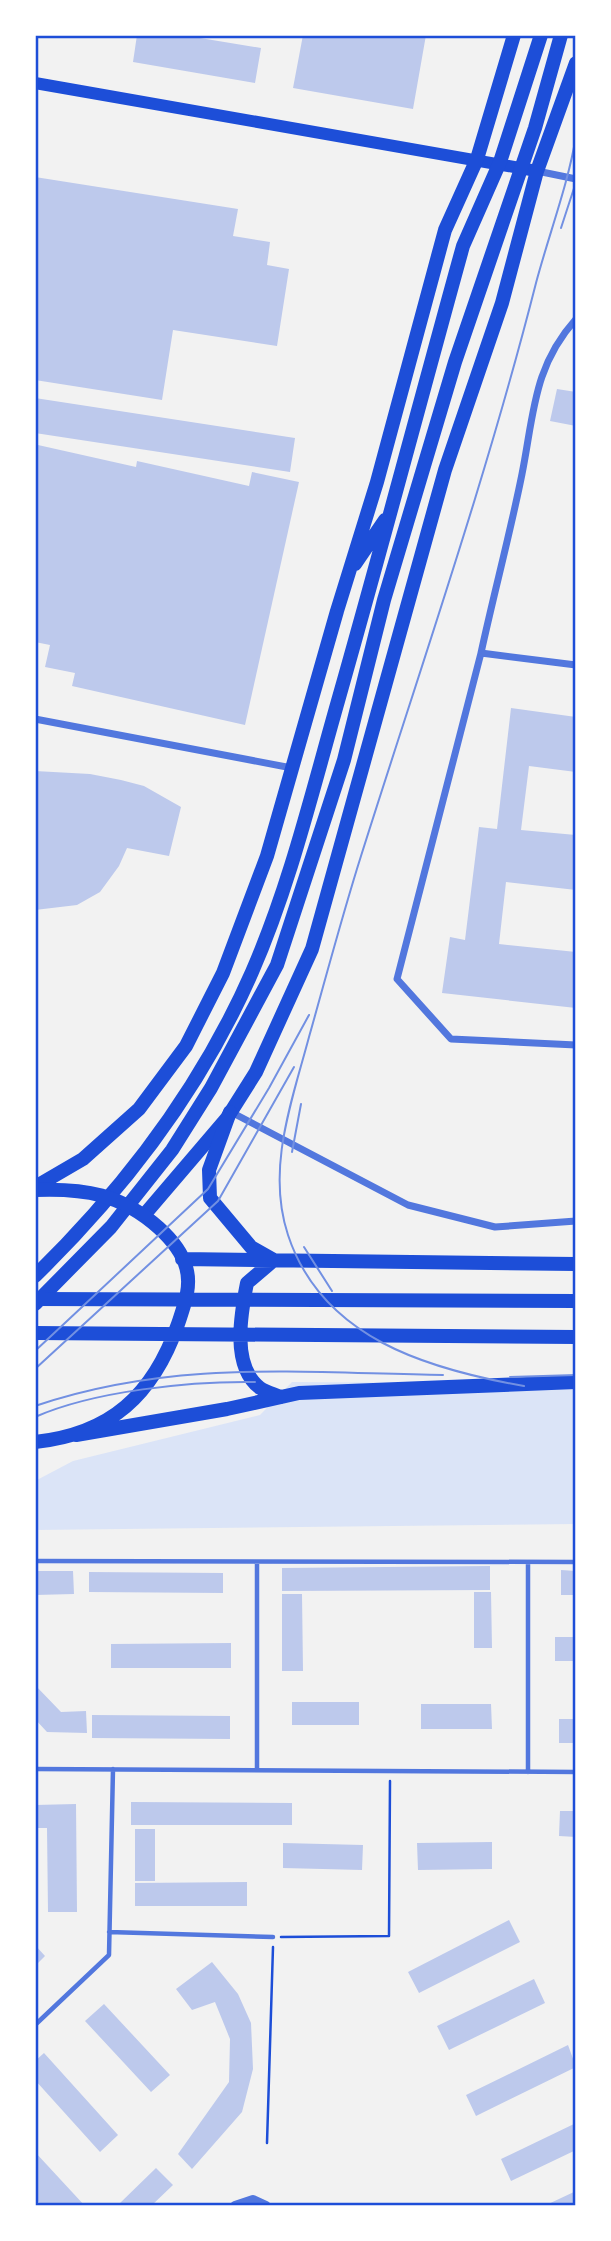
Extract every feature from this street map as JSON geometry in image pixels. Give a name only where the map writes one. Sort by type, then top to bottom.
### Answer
[{"type":"main road","points":[[35,1189],[83,1159],[139,1109],[186,1046],[223,973],[248,909],[293,768],[377,482],[445,230],[477,159],[513,35]]},
{"type":"main road","points":[[35,1276],[137,1164],[174,1111],[225,1026],[251,973],[300,834],[393,507],[463,246],[500,163],[541,35]]},
{"type":"main road","points":[[35,1301],[111,1227],[172,1150],[211,1088],[277,965],[344,760],[384,600],[454,362],[535,128],[561,35]]},
{"type":"main road","points":[[145,1214],[230,1112],[256,1072],[312,949],[445,470],[502,303],[537,171],[576,63]]},
{"type":"main road","points":[[35,83],[537,171]]},
{"type":"main road","points":[[409,518],[445,470]]},
{"type":"main road","points":[[348,576],[393,507]]},
{"type":"main road","points":[[230,1112],[209,1170],[210,1198],[251,1247],[274,1260]]},
{"type":"main road","points":[[35,1189],[93,1192],[117,1199],[145,1214],[167,1235],[183,1259],[189,1286],[162,1366],[150,1384],[128,1405],[76,1435]]},
{"type":"main road","points":[[183,1259],[576,1264]]},
{"type":"main road","points":[[274,1260],[247,1283],[241,1344],[243,1361],[259,1387],[281,1397]]},
{"type":"main road","points":[[35,1301],[576,1301]]},
{"type":"main road","points":[[35,1333],[576,1337]]},
{"type":"main road","points":[[35,1442],[299,1393],[576,1382]]},
{"type":"street","points":[[537,171],[576,179]]},
{"type":"street","points":[[576,319],[554,349],[536,388],[522,473],[481,653],[397,979],[451,1039],[576,1045]]},
{"type":"street","points":[[481,653],[576,665]]},
{"type":"street","points":[[35,719],[293,768]]},
{"type":"street","points":[[230,1112],[408,1205],[495,1227],[576,1221]]},
{"type":"street","points":[[234,2206],[253,2200],[266,2206]]},
{"type":"lane","points":[[35,1562],[576,1562]]},
{"type":"lane","points":[[257,1562],[257,1769]]},
{"type":"lane","points":[[528,1563],[528,1772]]},
{"type":"lane","points":[[35,1769],[576,1772]]},
{"type":"lane","points":[[35,2025],[109,1955],[113,1769]]},
{"type":"lane","points":[[109,1932],[273,1937]]},
{"type":"path","points":[[267,2143],[273,1937],[389,1936],[390,1771]]},
{"type":"shaded area","points":[[292,1382],[576,1384],[576,1524],[35,1530],[35,1481],[73,1461],[260,1415]]},
{"type":"building","points":[[137,35],[182,35],[261,48],[255,83],[133,62]]},
{"type":"building","points":[[303,35],[426,35],[413,109],[293,88]]},
{"type":"building","points":[[35,177],[238,209],[233,236],[270,242],[267,265],[289,269],[277,346],[173,330],[162,400],[35,380]]},
{"type":"building","points":[[557,389],[576,392],[576,426],[550,421]]},
{"type":"building","points":[[35,398],[295,438],[290,472],[35,433]]},
{"type":"building","points":[[38,445],[136,467],[137,461],[249,486],[252,472],[299,482],[245,725],[72,686],[75,673],[45,667],[50,645],[35,642],[35,454]]},
{"type":"building","points":[[511,708],[576,717],[576,772],[529,766],[521,830],[576,835],[576,890],[506,882],[499,944],[576,952],[576,1008],[442,993],[450,937],[465,940],[479,827],[497,829]]},
{"type":"building","points":[[35,771],[90,774],[121,780],[144,786],[181,807],[169,856],[127,848],[119,866],[100,892],[77,905],[35,910]]},
{"type":"building","points":[[490,1566],[490,1590],[282,1591],[282,1568]]},
{"type":"building","points":[[561,1570],[576,1571],[576,1595],[561,1595]]},
{"type":"building","points":[[35,1571],[73,1571],[74,1594],[35,1595]]},
{"type":"building","points":[[89,1572],[223,1573],[223,1593],[89,1592]]},
{"type":"building","points":[[474,1592],[491,1592],[492,1648],[474,1648]]},
{"type":"building","points":[[282,1594],[302,1594],[303,1671],[282,1671]]},
{"type":"building","points":[[555,1637],[576,1637],[576,1661],[555,1661]]},
{"type":"building","points":[[231,1643],[231,1668],[111,1668],[111,1644]]},
{"type":"building","points":[[35,1685],[61,1712],[86,1711],[87,1733],[47,1732],[35,1719]]},
{"type":"building","points":[[292,1702],[359,1702],[359,1725],[292,1725]]},
{"type":"building","points":[[421,1704],[491,1704],[492,1729],[421,1729]]},
{"type":"building","points":[[92,1715],[230,1716],[230,1739],[92,1738]]},
{"type":"building","points":[[559,1719],[576,1719],[576,1743],[559,1743]]},
{"type":"building","points":[[131,1802],[292,1803],[292,1825],[131,1825]]},
{"type":"building","points":[[76,1804],[77,1912],[48,1912],[47,1828],[35,1828],[35,1805]]},
{"type":"building","points":[[560,1811],[576,1811],[576,1837],[559,1836]]},
{"type":"building","points":[[135,1829],[155,1829],[155,1881],[135,1881]]},
{"type":"building","points":[[492,1842],[492,1869],[418,1870],[417,1843]]},
{"type":"building","points":[[283,1843],[363,1845],[362,1870],[283,1868]]},
{"type":"building","points":[[247,1882],[247,1906],[135,1906],[135,1883]]},
{"type":"building","points":[[509,1920],[520,1942],[419,1993],[408,1972]]},
{"type":"building","points":[[35,1945],[45,1956],[35,1966]]},
{"type":"building","points":[[212,1962],[238,1994],[251,2023],[253,2069],[242,2112],[192,2169],[178,2154],[229,2082],[230,2039],[215,2002],[192,2010],[176,1989]]},
{"type":"building","points":[[534,1979],[545,2003],[449,2050],[437,2026]]},
{"type":"building","points":[[104,2004],[170,2075],[151,2092],[85,2021]]},
{"type":"building","points":[[568,2045],[576,2067],[476,2116],[466,2095]]},
{"type":"building","points":[[44,2053],[118,2135],[100,2152],[35,2080],[35,2061]]},
{"type":"building","points":[[576,2123],[576,2150],[511,2181],[501,2159]]},
{"type":"building","points":[[35,2152],[85,2206],[42,2206],[35,2198]]},
{"type":"building","points":[[156,2168],[173,2185],[151,2206],[121,2206],[119,2204]]},
{"type":"building","points":[[576,2191],[576,2206],[544,2206]]},
{"type":"tram line","points":[[524,1386],[451,1370],[416,1358],[382,1343],[352,1324],[326,1300],[304,1270],[288,1235],[282,1210],[280,1160],[289,1110],[341,924],[496,427],[576,136]]},
{"type":"tram line","points":[[561,228],[576,182]]},
{"type":"tram line","points":[[35,1351],[208,1189],[309,1015]]},
{"type":"tram line","points":[[35,1369],[218,1201],[294,1067]]},
{"type":"tram line","points":[[292,1152],[301,1104]]},
{"type":"tram line","points":[[304,1247],[332,1291]]},
{"type":"tram line","points":[[35,1406],[87,1391],[187,1375],[237,1372],[443,1375]]},
{"type":"tram line","points":[[510,1377],[576,1375]]},
{"type":"tram line","points":[[35,1417],[85,1400],[143,1389],[202,1383],[255,1382]]}]
